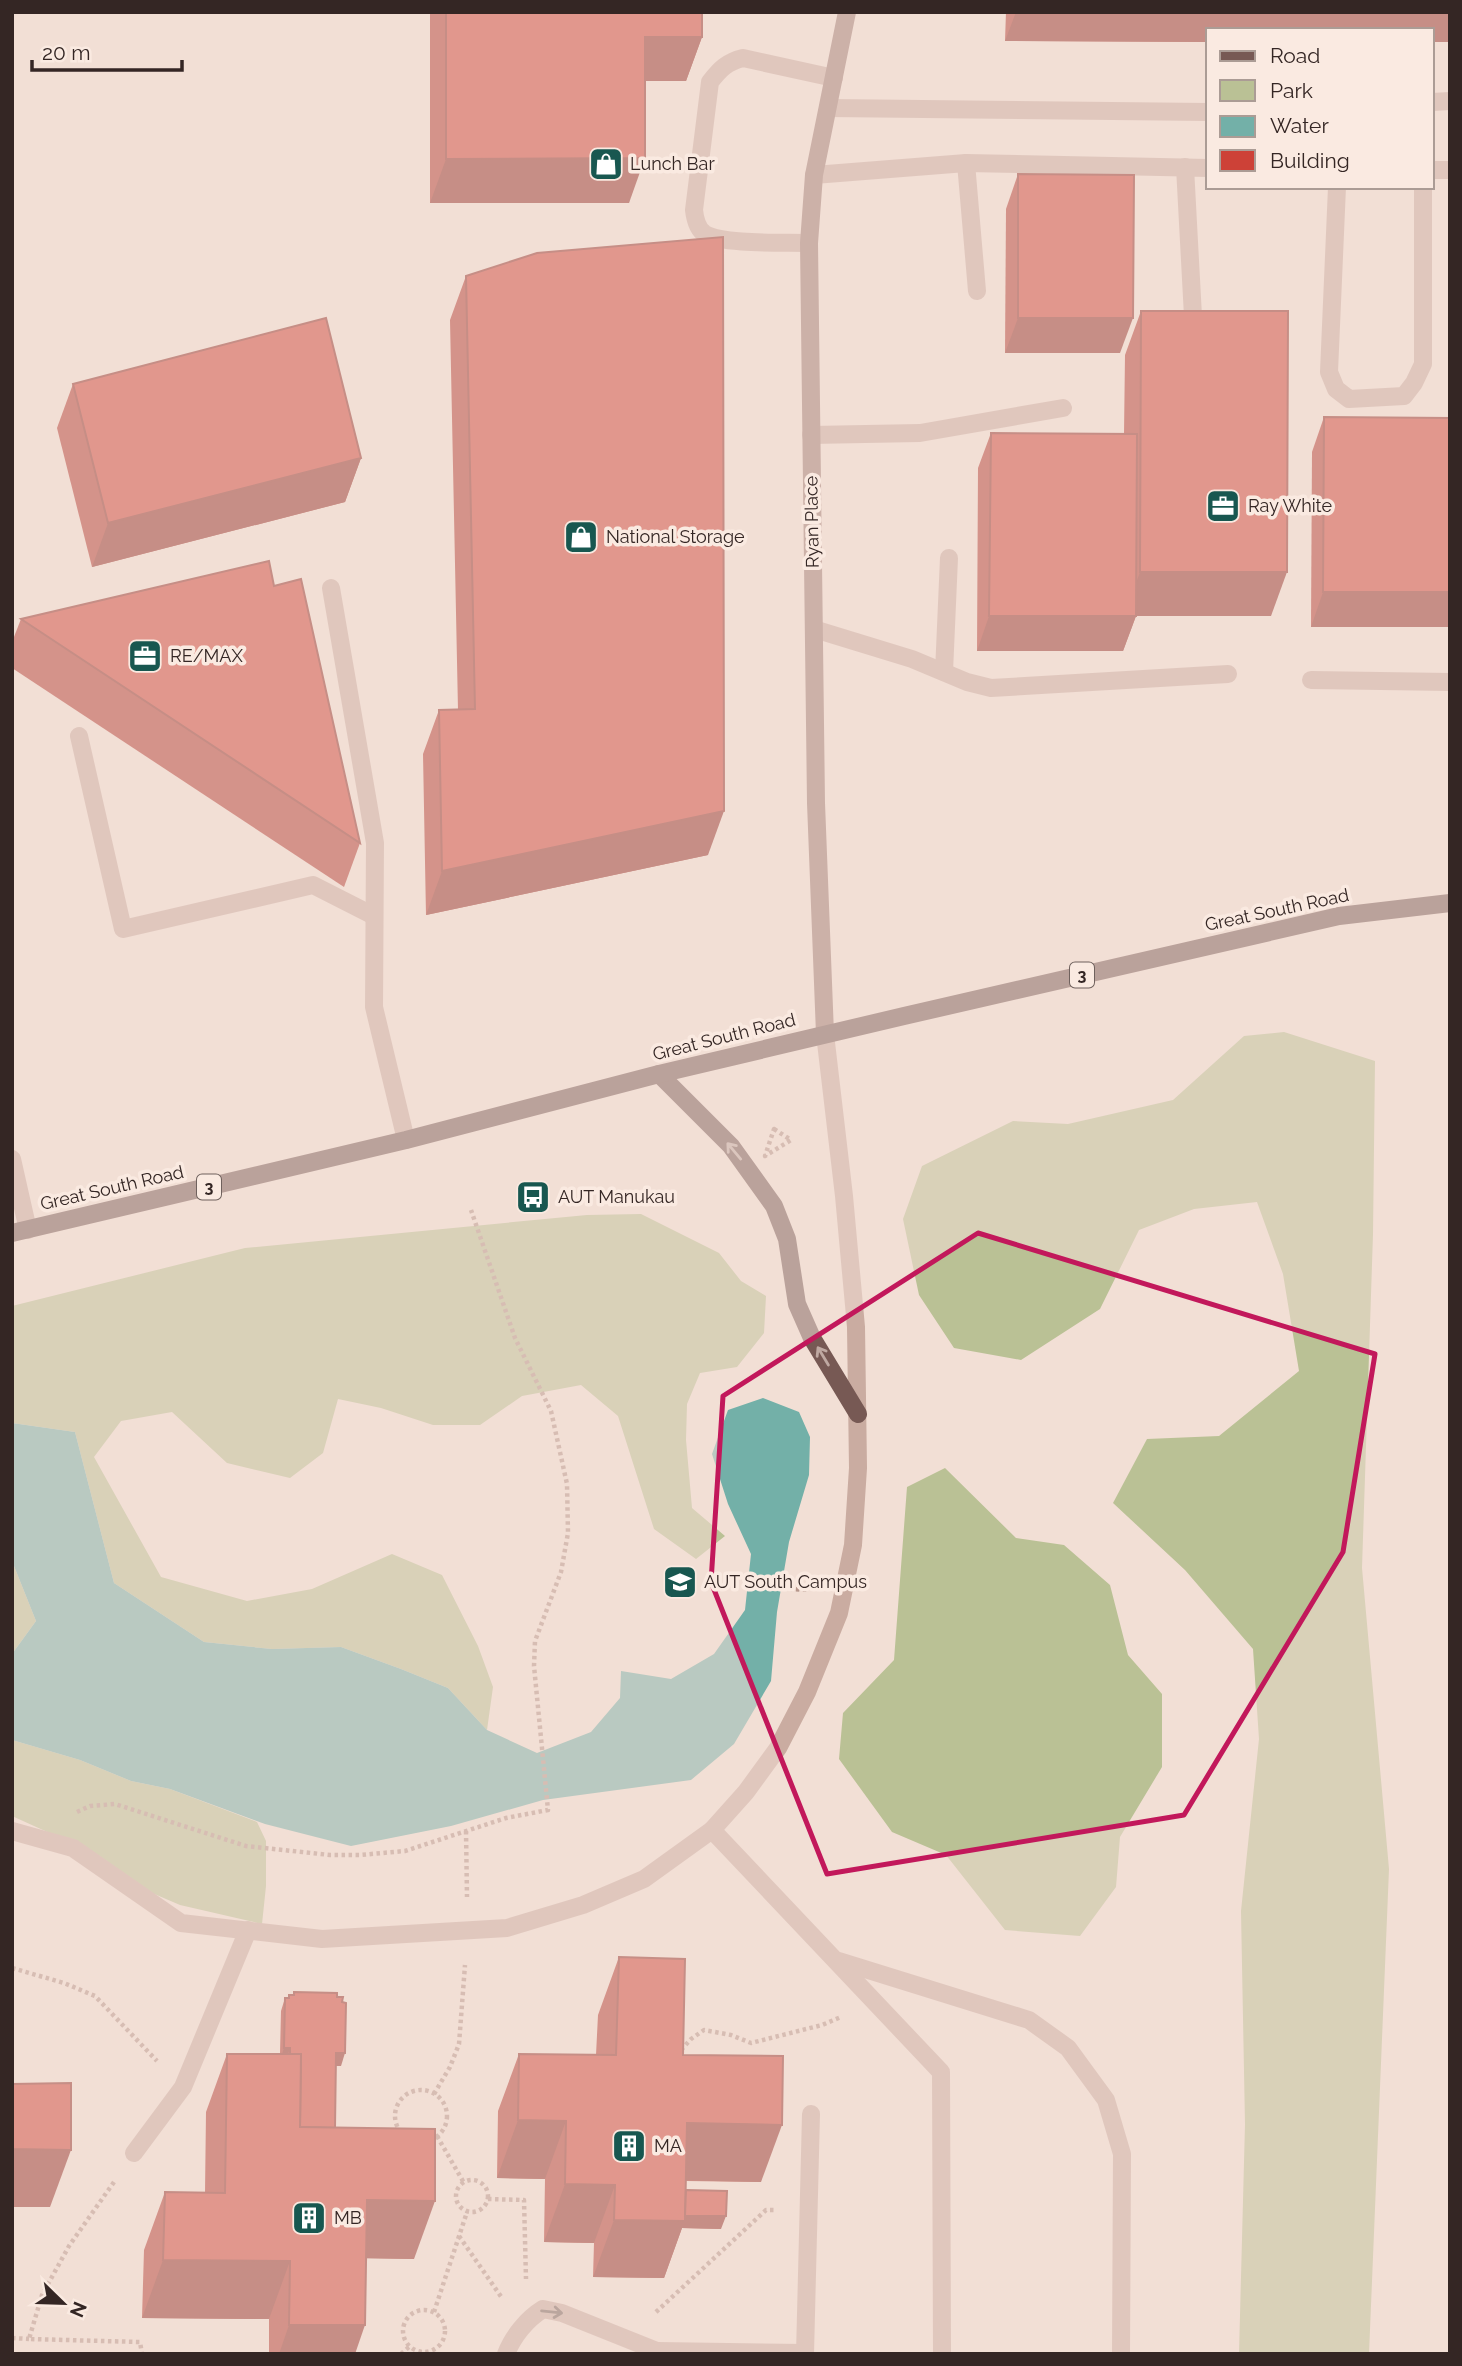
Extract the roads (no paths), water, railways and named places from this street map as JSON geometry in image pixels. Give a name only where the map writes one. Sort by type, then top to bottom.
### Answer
[{"type":"main road","name":"Great South Road","points":[[20,1232],[406,1140],[825,1034],[1339,916],[1450,903]]},
{"type":"main road","points":[[659,1074],[731,1146],[774,1206],[787,1239],[797,1304],[812,1338],[858,1415]]},
{"type":"street","name":"Ryan Place","points":[[825,1034],[816,816],[809,243],[814,175],[847,12]]},
{"type":"lane","points":[[809,243],[699,237],[694,210],[710,82],[721,68],[731,61],[743,58],[834,78]]},
{"type":"lane","points":[[828,108],[1206,112]]},
{"type":"lane","points":[[814,175],[966,163],[1206,167]]},
{"type":"lane","points":[[966,163],[977,291]]},
{"type":"lane","points":[[1185,167],[1194,336]]},
{"type":"lane","points":[[1337,189],[1329,372],[1336,389],[1349,399],[1404,396],[1423,364],[1423,189]]},
{"type":"lane","points":[[811,435],[920,433],[1063,408]]},
{"type":"lane","points":[[944,672],[949,558]]},
{"type":"lane","points":[[331,588],[375,843],[374,1007],[406,1140]]},
{"type":"lane","points":[[814,629],[912,659],[967,682],[991,688],[1227,674]]},
{"type":"lane","points":[[1311,680],[1450,682]]},
{"type":"lane","points":[[79,736],[122,929],[313,885],[374,916]]},
{"type":"lane","points":[[19,1833],[73,1847],[181,1923],[322,1939],[507,1928],[583,1905],[644,1879],[712,1830],[746,1792],[778,1748],[807,1692],[839,1613],[853,1545],[858,1468],[856,1327],[825,1034]]},
{"type":"lane","points":[[12,1158],[20,1232]]},
{"type":"lane","points":[[712,1830],[941,2072],[943,2354]]},
{"type":"lane","points":[[134,2152],[183,2087],[248,1930]]},
{"type":"lane","points":[[836,1960],[1029,2020],[1068,2048],[1106,2100],[1122,2154],[1121,2354]]},
{"type":"lane","points":[[506,2354],[525,2324],[543,2309],[562,2313],[657,2352],[805,2353],[811,2114]]},
{"type":"water","points":[[763,1398],[799,1412],[810,1437],[809,1475],[789,1542],[777,1612],[771,1681],[734,1744],[691,1780],[543,1800],[451,1826],[351,1846],[265,1824],[170,1789],[131,1781],[80,1760],[12,1740],[12,1654],[36,1621],[12,1561],[12,1423],[75,1432],[114,1583],[204,1642],[272,1649],[341,1647],[448,1688],[487,1730],[537,1753],[591,1732],[620,1698],[621,1671],[671,1679],[714,1654],[745,1610],[751,1554],[728,1504],[712,1454],[728,1410]]},
{"type":"place","name":"Lunch Bar","points":[[606,164]]},
{"type":"place","name":"Ray White","points":[[1223,506]]},
{"type":"place","name":"National Storage","points":[[581,537]]},
{"type":"place","name":"RE/MAX","points":[[145,656]]},
{"type":"place","name":"AUT Manukau","points":[[533,1197]]},
{"type":"place","name":"AUT South Campus","points":[[680,1582]]},
{"type":"place","name":"MA","points":[[629,2146]]},
{"type":"place","name":"MB","points":[[309,2218]]}]
